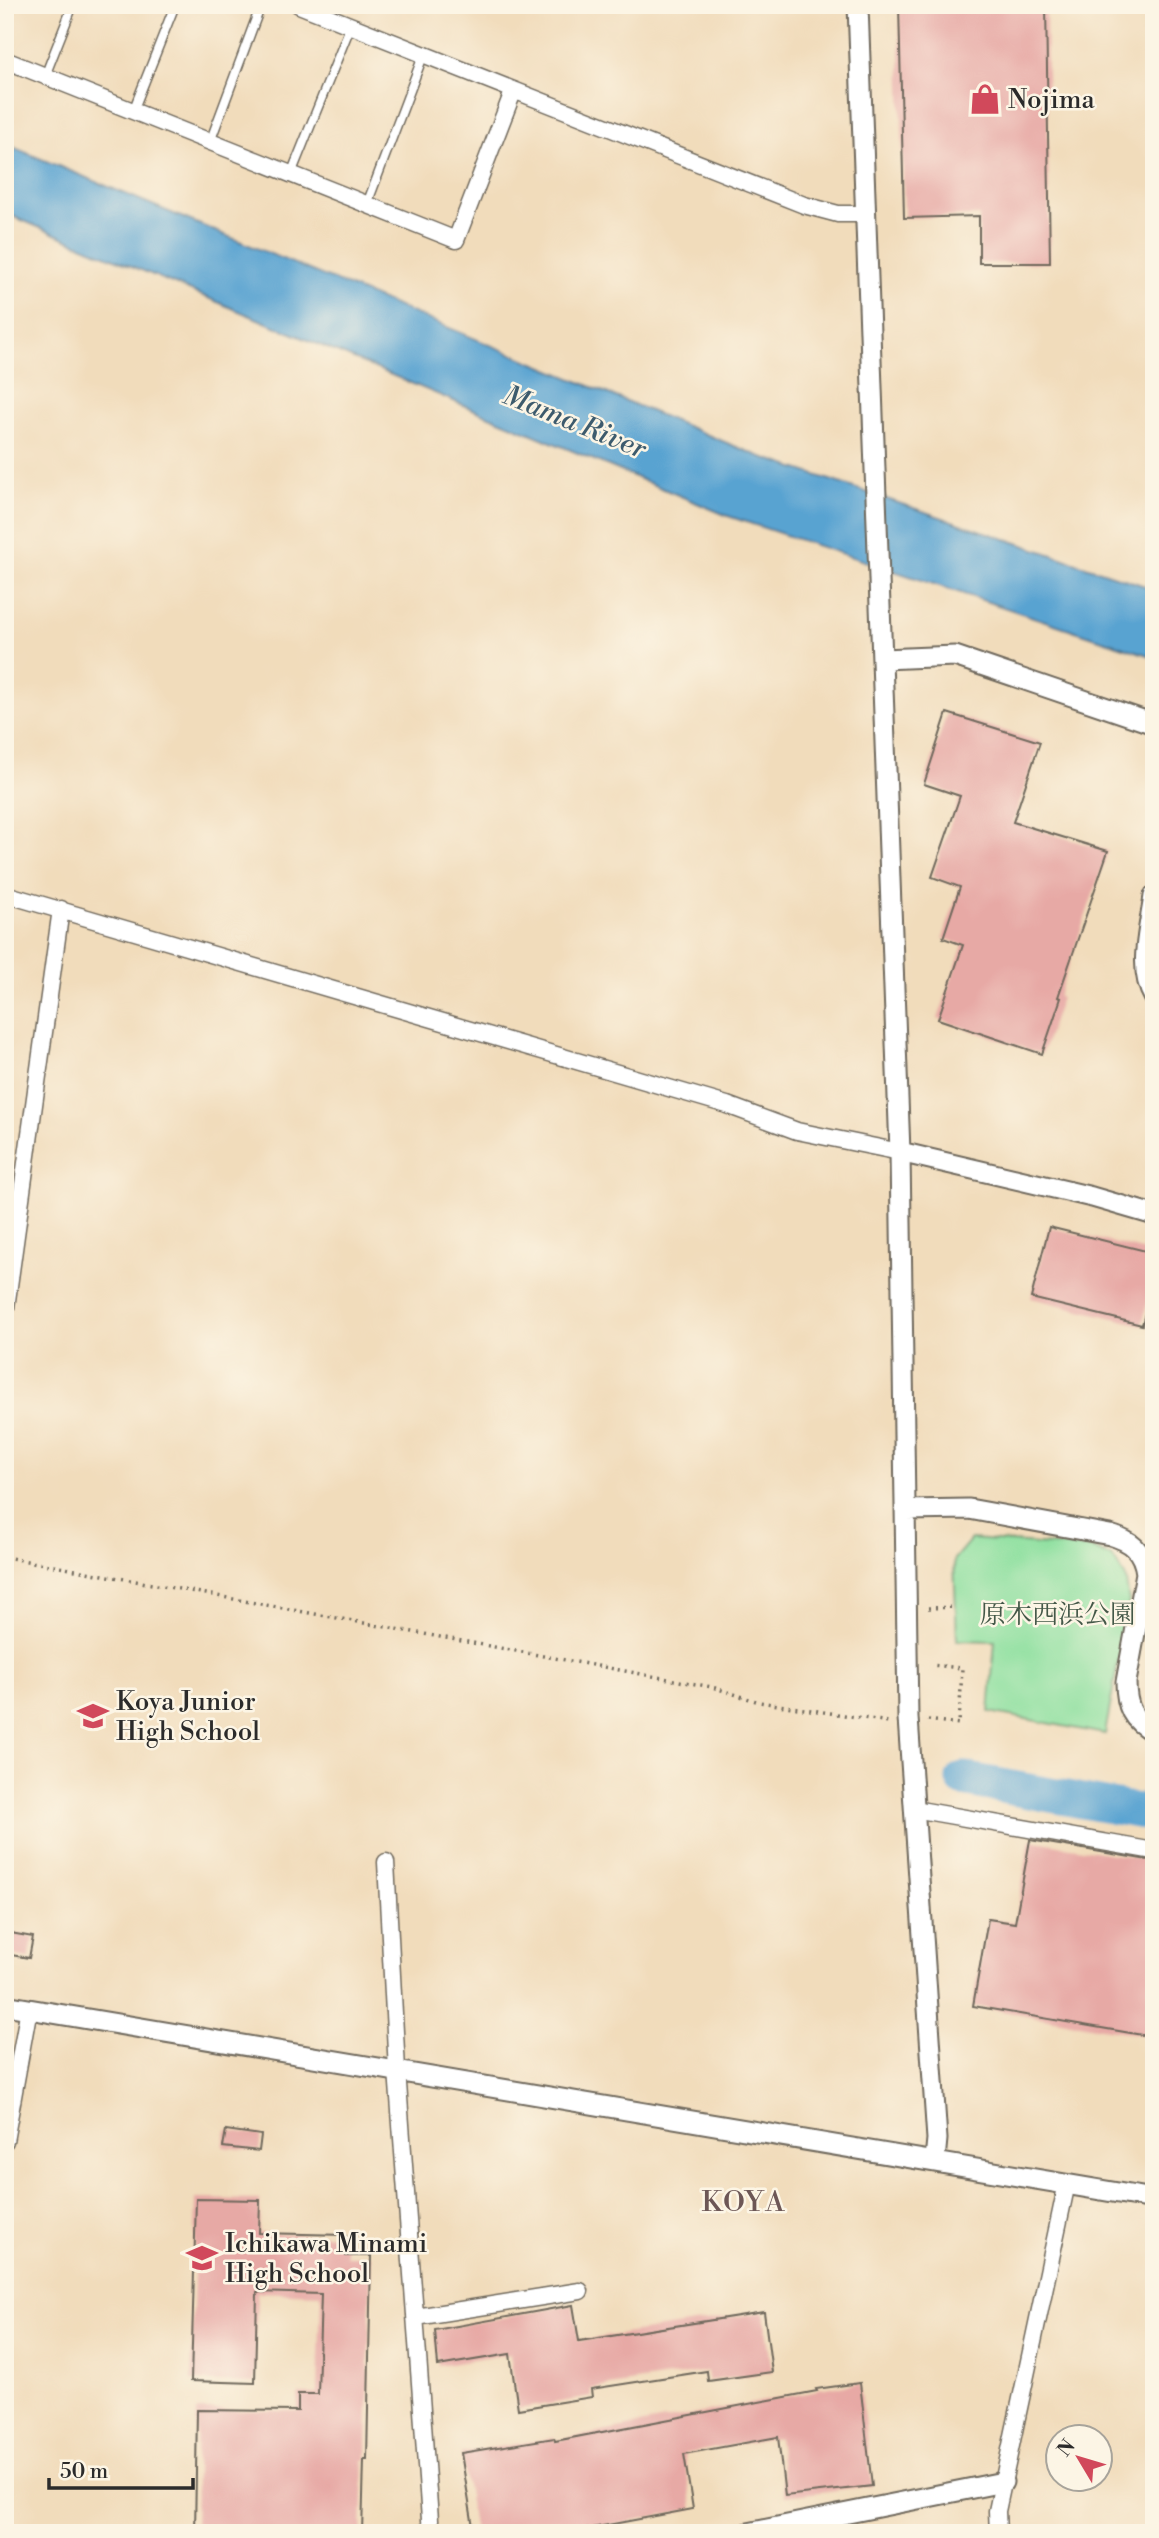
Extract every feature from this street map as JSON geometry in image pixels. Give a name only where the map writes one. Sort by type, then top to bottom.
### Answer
[{"type":"street","points":[[299,5],[513,92],[813,208],[838,214],[866,214]]},
{"type":"street","points":[[858,5],[900,1152],[908,1721],[937,2139],[935,2160]]},
{"type":"street","points":[[5,60],[456,240],[513,92]]},
{"type":"street","points":[[883,659],[955,656],[1154,724]]},
{"type":"street","points":[[5,894],[727,1105],[797,1131],[900,1152],[1154,1214]]},
{"type":"street","points":[[1154,896],[1145,971],[1147,984],[1154,997]]},
{"type":"street","points":[[5,1314],[61,909]]},
{"type":"street","points":[[906,1510],[955,1508],[981,1511],[1110,1535],[1125,1539],[1138,1548],[1146,1573],[1126,1682],[1126,1697],[1130,1712],[1139,1723],[1154,1732]]},
{"type":"street","points":[[914,1809],[1154,1851]]},
{"type":"street","points":[[386,1862],[397,2070],[431,2533]]},
{"type":"street","points":[[5,2004],[1154,2199]]},
{"type":"street","points":[[5,2141],[29,2008]]},
{"type":"street","points":[[998,2533],[997,2511],[1066,2183]]},
{"type":"street","points":[[416,2316],[580,2291]]},
{"type":"street","points":[[748,2533],[1003,2482]]},
{"type":"lane","points":[[45,76],[73,5]]},
{"type":"lane","points":[[132,111],[175,5]]},
{"type":"lane","points":[[210,142],[261,5]]},
{"type":"lane","points":[[291,174],[351,25]]},
{"type":"lane","points":[[367,204],[423,56]]},
{"type":"path","points":[[5,1557],[712,1687],[759,1702],[908,1721],[959,1724],[962,1668],[931,1665]]},
{"type":"path","points":[[929,1608],[956,1606]]},
{"type":"green space","name":"原木西浜公園","points":[[971,1539],[1091,1548],[1112,1557],[1125,1576],[1129,1601],[1105,1734],[989,1712],[995,1641],[957,1640],[954,1559]]},
{"type":"water","name":"Mama River","points":[[5,144],[756,455],[1154,589],[1154,657],[728,516],[5,213]]},
{"type":"building","points":[[899,5],[1046,5],[1050,263],[979,263],[979,216],[904,218]]},
{"type":"building","points":[[947,713],[1040,742],[1013,822],[1108,851],[1058,997],[1061,998],[1042,1054],[938,1019],[963,945],[943,938],[960,887],[932,877],[960,796],[924,784]]},
{"type":"building","points":[[1049,1227],[1154,1253],[1154,1277],[1142,1325],[1031,1298]]},
{"type":"building","points":[[1030,1840],[1154,1861],[1154,2037],[973,2006],[988,1919],[1015,1923]]},
{"type":"building","points":[[5,1932],[33,1937],[29,1958],[5,1954]]},
{"type":"building","points":[[226,2130],[261,2135],[259,2151],[223,2147]]},
{"type":"building","points":[[196,2199],[260,2200],[259,2233],[346,2235],[346,2256],[371,2256],[367,2460],[364,2460],[362,2533],[195,2533],[197,2410],[298,2411],[298,2394],[318,2394],[321,2294],[257,2292],[255,2383],[191,2381]]},
{"type":"building","points":[[573,2305],[579,2341],[764,2312],[772,2372],[708,2381],[707,2371],[591,2389],[592,2397],[518,2409],[510,2354],[438,2366],[435,2330]]},
{"type":"building","points":[[860,2383],[872,2486],[785,2496],[778,2437],[684,2454],[693,2509],[576,2531],[474,2533],[461,2453],[554,2438],[555,2441],[817,2391],[816,2389]]},
{"type":"waterway","points":[[963,1779],[1154,1814]]},
{"type":"place","name":"Nojima","points":[[985,99]]},
{"type":"place","name":"Koya Junior High School","points":[[93,1716]]},
{"type":"place","name":"Ichikawa Minami High School","points":[[202,2258]]},
{"type":"district","name":"KOYA","points":[[744,2201]]}]
